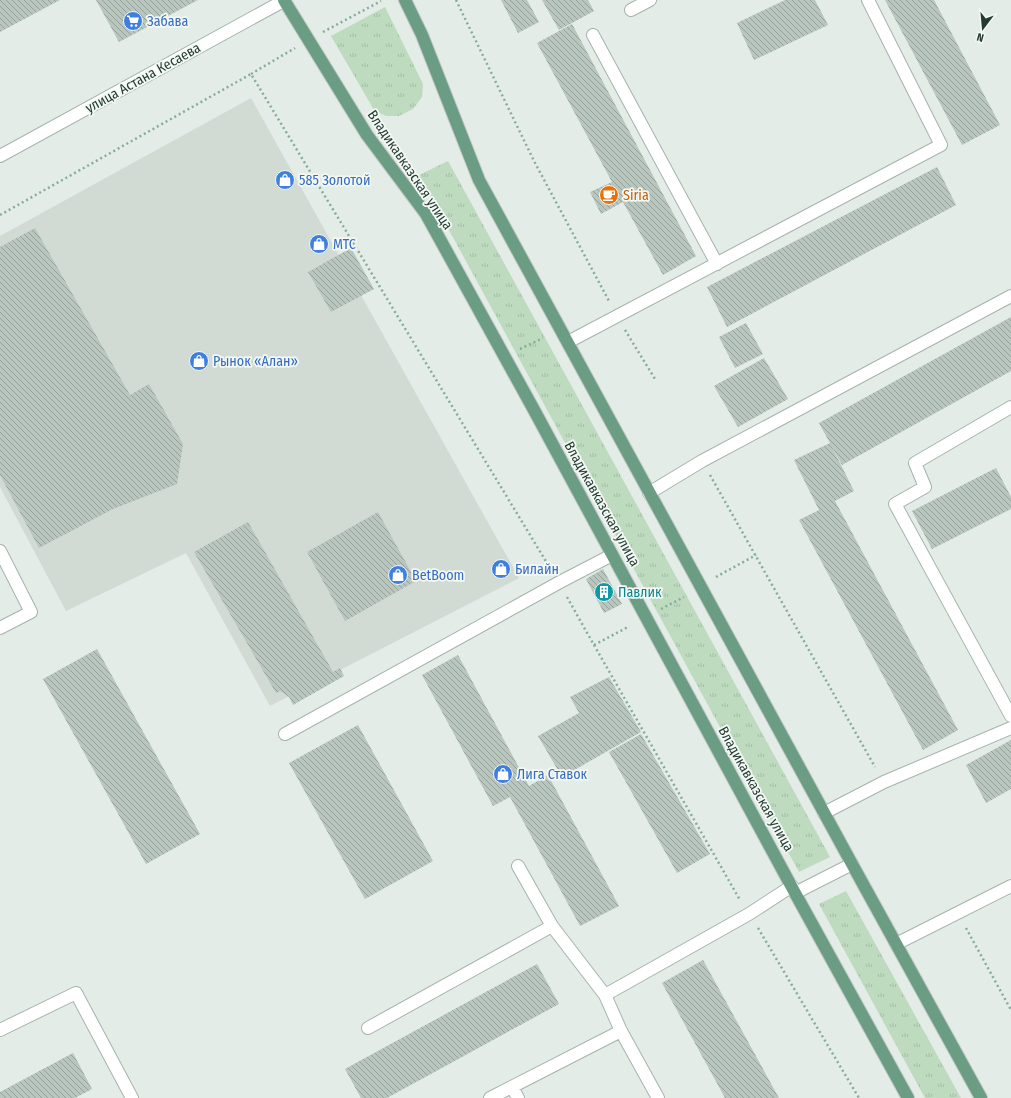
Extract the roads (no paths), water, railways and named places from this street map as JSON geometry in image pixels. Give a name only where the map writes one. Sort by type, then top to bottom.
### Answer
[{"type":"main road","name":"Владикавказская улица","points":[[284,0],[367,135],[426,214],[908,1098]]},
{"type":"main road","points":[[405,0],[422,35],[479,180],[981,1098]]},
{"type":"street","name":"улица Астана Кесаева","points":[[0,156],[284,0]]},
{"type":"street","points":[[631,10],[650,0]]},
{"type":"street","points":[[568,342],[942,145],[868,0]]},
{"type":"street","points":[[593,36],[717,264]]},
{"type":"street","points":[[649,493],[702,461],[1011,296]]},
{"type":"street","points":[[1011,407],[915,463],[925,487],[895,504],[1011,716]]},
{"type":"street","points":[[0,551],[31,612],[0,628]]},
{"type":"street","points":[[285,734],[560,582],[612,555]]},
{"type":"street","points":[[824,813],[884,782],[1011,728]]},
{"type":"street","points":[[605,995],[794,890],[852,864]]},
{"type":"street","points":[[518,866],[552,926],[605,995],[621,1032],[658,1098]]},
{"type":"street","points":[[896,944],[1011,886]]},
{"type":"street","points":[[368,1028],[552,926]]},
{"type":"street","points":[[0,1030],[76,993],[132,1098]]},
{"type":"street","points":[[490,1098],[621,1032]]},
{"type":"street","points":[[512,1087],[518,1098]]},
{"type":"place","name":"Забава","points":[[133,21]]},
{"type":"place","name":"585 Золотой","points":[[285,180]]},
{"type":"place","name":"Siria","points":[[609,195]]},
{"type":"place","name":"МТС","points":[[319,244]]},
{"type":"place","name":"Рынок «Алан»","points":[[199,361]]},
{"type":"place","name":"Билайн","points":[[501,569]]},
{"type":"place","name":"BetBoom","points":[[398,575]]},
{"type":"place","name":"Павлик","points":[[604,592]]},
{"type":"place","name":"Лига Ставок","points":[[503,774]]}]
